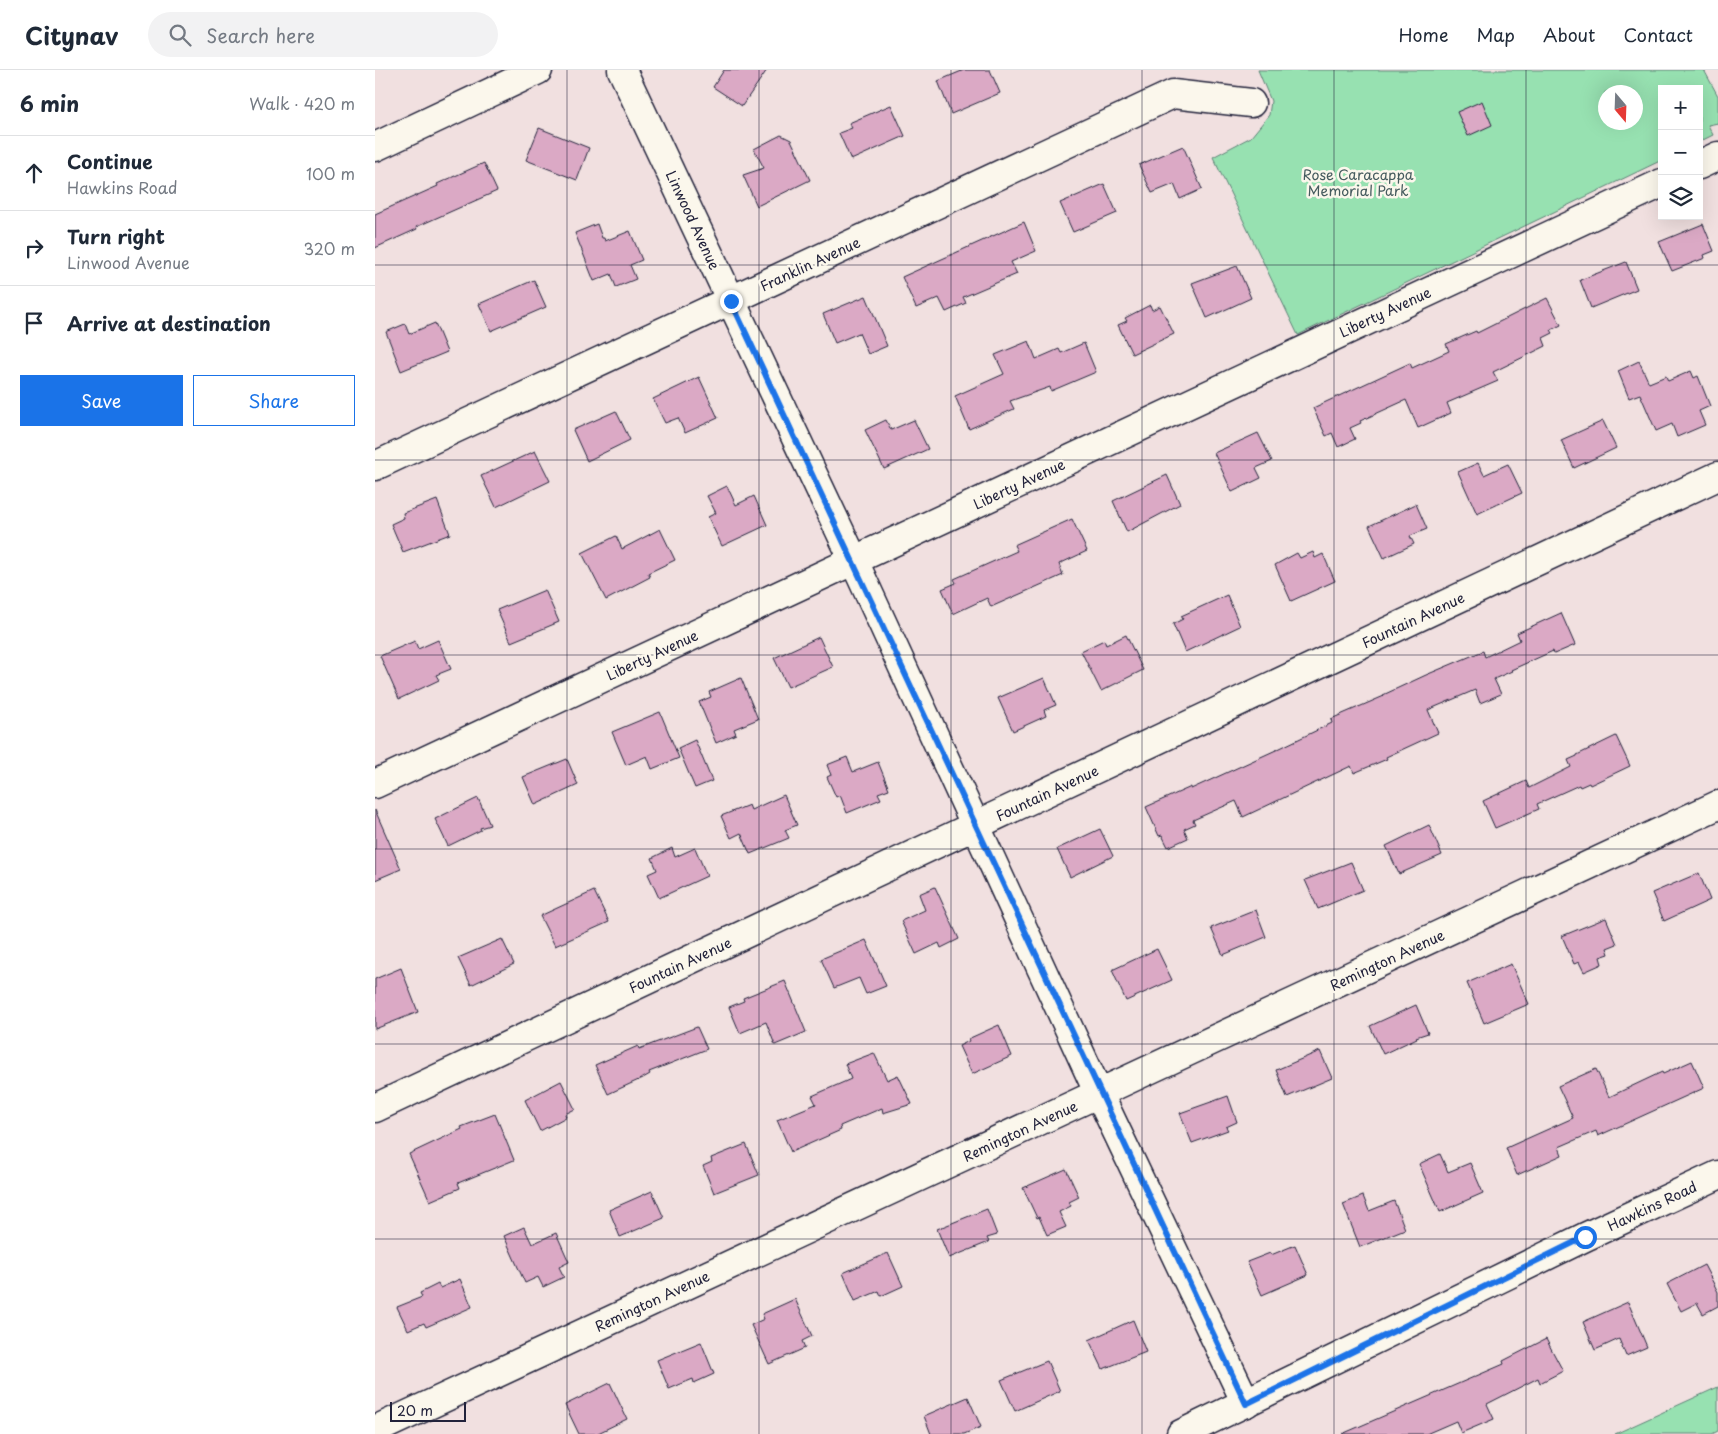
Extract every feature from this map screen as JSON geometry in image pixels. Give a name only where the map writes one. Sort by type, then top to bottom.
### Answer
[{"type":"street","points":[[375,147],[538,70]]},
{"type":"street","name":"Linwood Avenue","points":[[622,70],[854,561],[1099,1094],[1246,1404]]},
{"type":"street","name":"Franklin Avenue","points":[[375,466],[1173,94],[1251,103]]},
{"type":"street","points":[[1703,163],[1718,156]]},
{"type":"street","name":"Liberty Avenue","points":[[375,784],[1658,185]]},
{"type":"street","name":"Fountain Avenue","points":[[375,1108],[1718,476]]},
{"type":"street","name":"Remington Avenue","points":[[375,1430],[1718,805]]},
{"type":"street","name":"Hawkins Road","points":[[1181,1434],[1567,1246],[1718,1175]]},
{"type":"green space","name":"Rose Caracappa Memorial Park","points":[[1258,70],[1704,70],[1718,96],[1718,123],[1708,125],[1713,135],[1703,140],[1703,85],[1658,85],[1658,162],[1298,335],[1213,157],[1251,137],[1269,115],[1271,101]]},
{"type":"green space","points":[[1718,1387],[1718,1431],[1712,1434],[1615,1434]]},
{"type":"building","points":[[724,70],[767,70],[742,106],[713,87]]},
{"type":"building","points":[[964,70],[990,70],[1000,93],[951,114],[938,81]]},
{"type":"building","points":[[1482,101],[1492,125],[1468,136],[1457,112]]},
{"type":"building","points":[[891,105],[905,136],[851,160],[839,133],[852,128],[849,123]]},
{"type":"building","points":[[539,128],[589,148],[577,180],[526,160]]},
{"type":"building","points":[[781,135],[791,140],[810,180],[757,206],[743,175],[764,168],[754,149]]},
{"type":"building","points":[[1183,146],[1202,189],[1180,199],[1174,184],[1152,193],[1139,165]]},
{"type":"building","points":[[484,163],[497,191],[416,227],[417,229],[375,248],[375,214]]},
{"type":"building","points":[[1104,184],[1117,213],[1073,232],[1060,203]]},
{"type":"building","points":[[1024,222],[1036,251],[1011,262],[1017,274],[963,297],[966,303],[946,312],[939,298],[916,308],[902,277]]},
{"type":"building","points":[[597,224],[605,241],[630,231],[642,260],[630,265],[636,279],[616,287],[611,274],[594,281],[575,233]]},
{"type":"building","points":[[1703,224],[1714,251],[1704,255],[1705,258],[1672,271],[1659,242]]},
{"type":"building","points":[[1626,262],[1637,289],[1591,308],[1580,280]]},
{"type":"building","points":[[1237,266],[1251,298],[1207,318],[1192,283]]},
{"type":"building","points":[[534,280],[546,307],[491,331],[479,304]]},
{"type":"building","points":[[866,296],[887,346],[868,354],[859,333],[835,343],[823,314]]},
{"type":"building","points":[[1547,298],[1561,325],[1551,330],[1553,333],[1543,338],[1546,346],[1493,372],[1498,381],[1447,403],[1451,413],[1418,428],[1406,400],[1360,421],[1361,423],[1350,428],[1355,439],[1338,447],[1332,433],[1326,436],[1313,408],[1410,363],[1412,368],[1449,351],[1446,344],[1476,331],[1477,333]]},
{"type":"building","points":[[1150,305],[1152,310],[1160,306],[1174,334],[1132,354],[1118,325],[1127,321],[1125,318]]},
{"type":"building","points":[[435,323],[447,352],[401,371],[386,332],[405,324],[409,334]]},
{"type":"building","points":[[1029,341],[1036,359],[1059,349],[1061,353],[1084,343],[1096,372],[1051,391],[1050,387],[1010,401],[1014,409],[969,429],[955,396],[1004,374],[995,355]]},
{"type":"building","points":[[1639,361],[1649,383],[1666,376],[1668,381],[1691,371],[1694,378],[1698,376],[1710,406],[1699,411],[1705,425],[1677,437],[1672,424],[1656,431],[1640,394],[1629,398],[1618,371]]},
{"type":"building","points":[[699,377],[718,418],[685,433],[678,418],[665,423],[653,399]]},
{"type":"building","points":[[616,411],[630,440],[587,461],[573,430]]},
{"type":"building","points":[[886,420],[891,430],[914,420],[928,449],[884,469],[865,430]]},
{"type":"building","points":[[1603,421],[1616,448],[1574,468],[1561,440]]},
{"type":"building","points":[[1258,433],[1272,461],[1256,468],[1261,478],[1232,492],[1214,453]]},
{"type":"building","points":[[535,451],[550,481],[496,507],[481,476]]},
{"type":"building","points":[[1478,463],[1484,475],[1508,464],[1522,493],[1477,514],[1458,472]]},
{"type":"building","points":[[1167,475],[1180,504],[1127,532],[1113,501]]},
{"type":"building","points":[[727,486],[736,505],[754,496],[767,525],[722,546],[708,517],[716,513],[707,496]]},
{"type":"building","points":[[437,500],[450,534],[403,552],[391,524],[404,518],[403,513]]},
{"type":"building","points":[[1416,504],[1427,529],[1410,536],[1414,544],[1384,558],[1369,526]]},
{"type":"building","points":[[1072,519],[1087,551],[1059,564],[1063,575],[991,607],[987,598],[953,614],[942,589],[956,583],[954,579],[1017,551],[1014,545]]},
{"type":"building","points":[[660,529],[675,560],[648,573],[650,577],[606,600],[582,553],[616,536],[622,549]]},
{"type":"building","points":[[1313,552],[1315,558],[1323,554],[1335,581],[1291,601],[1275,565],[1297,553],[1300,558]]},
{"type":"building","points":[[545,590],[559,622],[511,642],[497,610]]},
{"type":"building","points":[[1227,595],[1240,626],[1185,652],[1173,624],[1183,619],[1181,616]]},
{"type":"building","points":[[1561,613],[1575,645],[1554,654],[1553,651],[1494,679],[1501,694],[1480,703],[1475,690],[1428,710],[1438,733],[1386,757],[1387,759],[1354,773],[1351,766],[1243,817],[1236,801],[1193,820],[1195,824],[1184,829],[1188,838],[1168,847],[1162,835],[1159,836],[1146,807],[1191,787],[1191,789],[1276,750],[1332,723],[1331,719],[1426,675],[1483,651],[1485,657],[1520,640],[1517,633]]},
{"type":"building","points":[[1126,635],[1143,670],[1101,691],[1081,651],[1104,640],[1106,645]]},
{"type":"building","points":[[819,637],[833,667],[788,687],[774,658]]},
{"type":"building","points":[[438,640],[451,669],[436,675],[439,680],[399,699],[380,656],[415,641],[418,649]]},
{"type":"building","points":[[741,678],[758,719],[734,729],[736,734],[716,743],[699,702],[711,697],[709,692]]},
{"type":"building","points":[[1044,678],[1056,705],[1044,710],[1046,716],[1013,731],[998,698]]},
{"type":"building","points":[[660,712],[679,758],[652,769],[647,756],[626,765],[612,732]]},
{"type":"building","points":[[1616,736],[1630,766],[1590,785],[1589,783],[1580,787],[1579,785],[1537,804],[1539,809],[1495,828],[1483,801],[1526,781],[1529,788],[1571,767],[1568,760]]},
{"type":"building","points":[[695,740],[712,781],[695,788],[678,748]]},
{"type":"building","points":[[847,757],[853,772],[878,762],[889,789],[878,793],[881,799],[847,813],[840,795],[836,797],[827,777],[831,775],[827,765]]},
{"type":"building","points":[[567,759],[578,785],[535,805],[523,777]]},
{"type":"building","points":[[784,795],[797,825],[785,830],[789,838],[750,854],[741,833],[731,838],[721,816],[749,805],[751,810]]},
{"type":"building","points":[[478,798],[490,825],[480,828],[481,830],[448,846],[435,819]]},
{"type":"building","points":[[375,810],[401,869],[375,880]]},
{"type":"building","points":[[1429,825],[1442,855],[1399,874],[1386,846]]},
{"type":"building","points":[[1100,829],[1113,856],[1070,877],[1057,849]]},
{"type":"building","points":[[672,848],[675,857],[695,848],[707,876],[659,898],[648,874],[657,870],[652,858]]},
{"type":"building","points":[[1351,862],[1363,890],[1318,909],[1305,880]]},
{"type":"building","points":[[1699,873],[1710,900],[1664,921],[1652,893]]},
{"type":"building","points":[[935,887],[959,939],[941,948],[939,943],[916,954],[901,921],[925,910],[919,894]]},
{"type":"building","points":[[594,891],[609,922],[555,946],[540,916]]},
{"type":"building","points":[[1256,910],[1266,937],[1223,955],[1211,928]]},
{"type":"building","points":[[1606,918],[1617,944],[1607,948],[1609,954],[1600,957],[1602,964],[1584,972],[1579,962],[1574,964],[1562,936]]},
{"type":"building","points":[[502,939],[514,964],[471,985],[458,958]]},
{"type":"building","points":[[866,940],[886,986],[866,994],[859,978],[834,988],[821,959]]},
{"type":"building","points":[[1157,949],[1172,980],[1126,1001],[1112,970]]},
{"type":"building","points":[[1511,964],[1529,1004],[1484,1023],[1467,983]]},
{"type":"building","points":[[401,968],[418,1012],[375,1029],[375,979]]},
{"type":"building","points":[[785,981],[806,1032],[775,1045],[766,1022],[740,1033],[729,1007],[744,1001],[743,998]]},
{"type":"building","points":[[1416,1005],[1428,1033],[1383,1054],[1370,1026]]},
{"type":"building","points":[[999,1025],[1012,1056],[972,1074],[959,1046],[969,1041],[968,1039]]},
{"type":"building","points":[[697,1027],[707,1049],[649,1072],[650,1074],[643,1078],[608,1094],[595,1065],[638,1046],[639,1049]]},
{"type":"building","points":[[1320,1051],[1332,1078],[1287,1097],[1276,1070]]},
{"type":"building","points":[[874,1053],[887,1080],[898,1075],[912,1104],[883,1113],[882,1108],[840,1126],[841,1130],[791,1152],[777,1120],[816,1104],[812,1096],[851,1079],[845,1064]]},
{"type":"building","points":[[1692,1061],[1704,1088],[1598,1136],[1596,1131],[1559,1147],[1562,1155],[1517,1175],[1506,1148],[1573,1118],[1558,1086],[1596,1069],[1609,1097],[1662,1072],[1663,1074]]},
{"type":"building","points":[[561,1081],[575,1109],[565,1114],[566,1117],[540,1131],[525,1100]]},
{"type":"building","points":[[1228,1096],[1237,1122],[1226,1127],[1228,1130],[1192,1143],[1180,1113]]},
{"type":"building","points":[[495,1114],[514,1160],[458,1183],[460,1188],[430,1201],[409,1154],[462,1129],[461,1127]]},
{"type":"building","points":[[746,1144],[759,1175],[714,1193],[703,1166],[712,1162],[711,1158]]},
{"type":"building","points":[[1440,1154],[1448,1172],[1470,1163],[1483,1193],[1440,1212],[1419,1164]]},
{"type":"building","points":[[1066,1169],[1079,1197],[1069,1202],[1071,1206],[1059,1212],[1066,1227],[1047,1235],[1023,1188]]},
{"type":"building","points":[[652,1191],[664,1218],[620,1237],[609,1210]]},
{"type":"building","points":[[1363,1196],[1369,1211],[1394,1201],[1405,1229],[1360,1247],[1343,1204]]},
{"type":"building","points":[[987,1209],[997,1235],[987,1238],[989,1242],[949,1258],[937,1229]]},
{"type":"building","points":[[524,1227],[532,1244],[556,1233],[569,1262],[559,1267],[564,1277],[543,1287],[538,1277],[525,1283],[504,1236]]},
{"type":"building","points":[[1295,1245],[1308,1275],[1262,1295],[1247,1262]]},
{"type":"building","points":[[888,1253],[903,1286],[881,1296],[879,1291],[855,1301],[843,1273]]},
{"type":"building","points":[[1704,1265],[1718,1292],[1718,1306],[1703,1314],[1697,1303],[1681,1311],[1667,1284]]},
{"type":"building","points":[[460,1279],[472,1307],[426,1327],[424,1323],[408,1330],[397,1307],[422,1297],[420,1293],[438,1284],[440,1288]]},
{"type":"building","points":[[795,1299],[812,1336],[802,1341],[805,1348],[769,1364],[751,1325],[764,1319],[762,1314]]},
{"type":"building","points":[[1628,1302],[1647,1347],[1626,1356],[1619,1339],[1595,1350],[1583,1322]]},
{"type":"building","points":[[1133,1320],[1146,1352],[1103,1369],[1089,1340]]},
{"type":"building","points":[[1546,1339],[1563,1371],[1540,1383],[1538,1378],[1487,1404],[1494,1419],[1461,1433],[1456,1421],[1426,1434],[1342,1434],[1504,1364],[1503,1361]]},
{"type":"building","points":[[701,1342],[714,1374],[694,1383],[693,1379],[669,1389],[657,1360]]},
{"type":"building","points":[[1047,1361],[1060,1391],[1015,1411],[1001,1380]]},
{"type":"building","points":[[610,1383],[627,1419],[596,1434],[579,1434],[565,1405]]},
{"type":"building","points":[[968,1397],[981,1427],[964,1434],[931,1434],[924,1416]]},
{"type":"route","points":[[731,301],[854,561],[1099,1094],[1246,1404],[1585,1237]]}]
